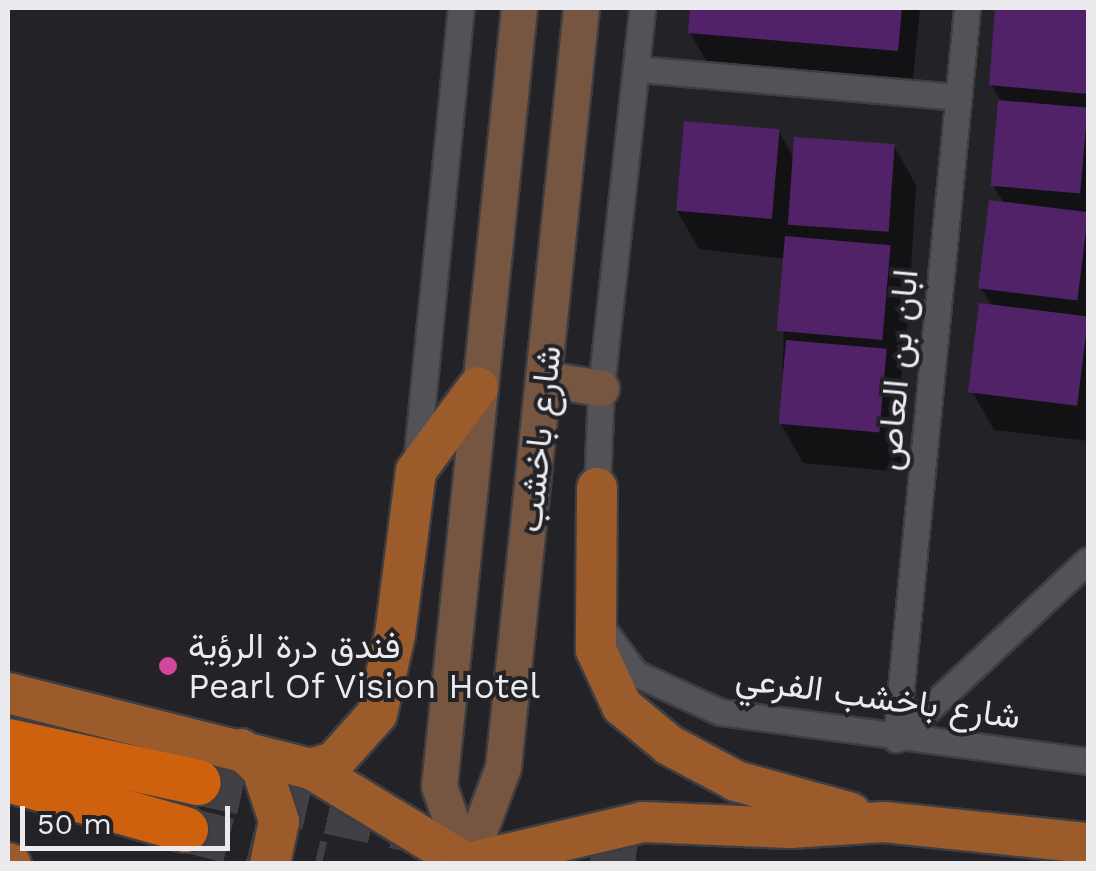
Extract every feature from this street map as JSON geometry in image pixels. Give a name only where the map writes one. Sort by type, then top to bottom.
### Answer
[{"type":"highway","points":[[8,741],[198,782]]},
{"type":"highway","points":[[8,779],[184,830]]},
{"type":"main road","name":"شارع باخشب","points":[[466,863],[439,786],[519,8]]},
{"type":"main road","name":"شارع باخشب","points":[[466,863],[503,767],[546,379],[580,8]]},
{"type":"main road","points":[[546,379],[600,388]]},
{"type":"main road","points":[[311,769],[334,762],[377,714],[395,635],[416,471],[478,387]]},
{"type":"main road","points":[[597,488],[592,596],[596,650],[622,706],[668,745],[736,781],[884,822],[1088,844]]},
{"type":"main road","points":[[8,693],[311,769],[466,863],[643,822],[790,828],[884,822]]},
{"type":"main road","points":[[241,749],[262,769],[280,820],[270,864]]},
{"type":"street","points":[[416,471],[461,8]]},
{"type":"street","points":[[597,488],[600,388],[642,8]]},
{"type":"street","name":"ابان بن العاص","points":[[896,739],[966,8]]},
{"type":"street","points":[[637,69],[958,97]]},
{"type":"street","points":[[896,739],[1088,560]]},
{"type":"street","name":"شارع باخشب الفرعي","points":[[592,596],[600,624],[634,673],[720,712],[896,739],[1088,761]]},
{"type":"building","points":[[690,8],[902,8],[898,51],[688,33]]},
{"type":"building","points":[[995,8],[1088,8],[1088,94],[989,85]]},
{"type":"building","points":[[998,100],[1088,108],[1080,194],[991,186]]},
{"type":"building","points":[[684,121],[780,129],[772,219],[676,211]]},
{"type":"building","points":[[794,137],[895,144],[889,232],[788,225]]},
{"type":"building","points":[[989,200],[1088,212],[1077,301],[978,288]]},
{"type":"building","points":[[785,236],[891,245],[882,340],[777,331]]},
{"type":"building","points":[[979,303],[1088,316],[1077,406],[968,392]]},
{"type":"building","points":[[786,340],[887,349],[879,432],[779,424]]},
{"type":"tunnel","points":[[198,782],[406,828]]},
{"type":"tunnel","points":[[185,829],[322,864]]},
{"type":"tunnel","points":[[524,849],[641,864]]},
{"type":"place","name":"فندق درة الرؤية Pearl Of Vision Hotel","points":[[168,666]]}]
